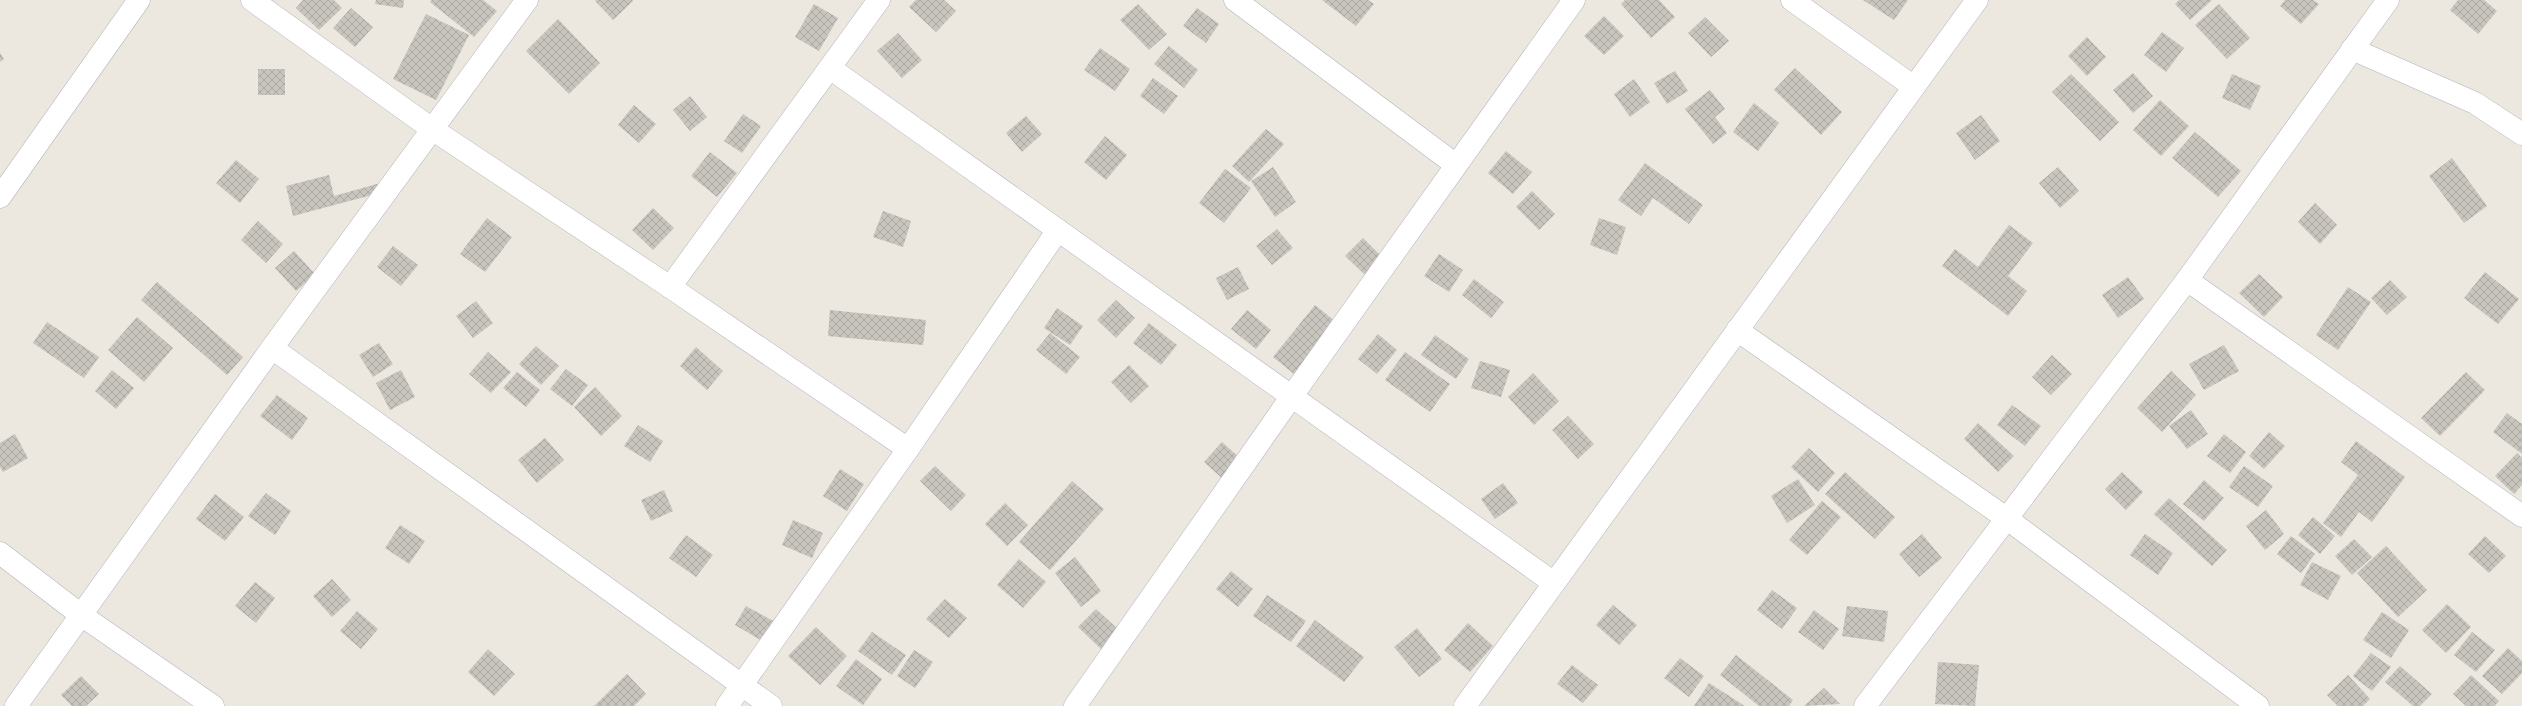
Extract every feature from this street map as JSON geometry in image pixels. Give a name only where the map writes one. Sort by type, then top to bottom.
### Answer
[{"type":"street","points":[[0,198],[7,171],[139,0]]},
{"type":"street","points":[[252,0],[432,129],[670,287],[908,449]]},
{"type":"street","points":[[16,706],[272,348],[527,0]]},
{"type":"street","points":[[670,287],[879,0]]},
{"type":"street","points":[[1235,0],[1456,165]]},
{"type":"street","points":[[1075,706],[1292,396],[1574,0]]},
{"type":"street","points":[[1792,0],[1914,87]]},
{"type":"street","points":[[1465,706],[1977,0]]},
{"type":"street","points":[[1865,706],[2187,280],[2388,0]]},
{"type":"street","points":[[2352,49],[2475,103],[2522,134]]},
{"type":"street","points":[[830,68],[1554,583]]},
{"type":"street","points":[[727,706],[908,449],[1058,230]]},
{"type":"street","points":[[2187,280],[2522,516]]},
{"type":"street","points":[[1737,330],[2006,518],[2258,706]]},
{"type":"street","points":[[272,348],[771,706]]},
{"type":"street","points":[[0,553],[81,615],[213,706]]},
{"type":"building","points":[[303,0],[334,0],[342,8],[319,30],[296,8]]},
{"type":"building","points":[[376,0],[404,0],[403,8],[375,4]]},
{"type":"building","points":[[432,0],[483,0],[497,11],[474,37],[430,2]]},
{"type":"building","points":[[916,0],[944,0],[956,11],[936,32],[909,7]]},
{"type":"building","points":[[1322,0],[1368,0],[1374,4],[1356,26]]},
{"type":"building","points":[[1625,0],[1659,0],[1675,17],[1651,38],[1621,4]]},
{"type":"building","points":[[1863,0],[1908,0],[1894,20]]},
{"type":"building","points":[[2179,0],[2212,0],[2190,20],[2175,4]]},
{"type":"building","points":[[2285,0],[2313,0],[2319,4],[2301,24],[2280,6]]},
{"type":"building","points":[[2458,0],[2484,0],[2497,11],[2478,34],[2450,10]]},
{"type":"building","points":[[595,1],[633,1],[613,20]]},
{"type":"building","points":[[814,4],[838,18],[819,51],[795,37]]},
{"type":"building","points":[[1138,4],[1167,34],[1149,50],[1120,20]]},
{"type":"building","points":[[2219,4],[2250,38],[2227,59],[2195,25]]},
{"type":"building","points":[[351,8],[373,27],[355,47],[333,28]]},
{"type":"building","points":[[1197,8],[1219,24],[1206,43],[1183,26]]},
{"type":"building","points":[[426,14],[469,35],[436,100],[393,79]]},
{"type":"building","points":[[1604,16],[1624,36],[1604,55],[1584,36]]},
{"type":"building","points":[[1705,17],[1729,41],[1711,57],[1688,33]]},
{"type":"building","points":[[558,19],[600,63],[569,94],[526,51]]},
{"type":"building","points":[[2162,32],[2184,48],[2166,72],[2144,55]]},
{"type":"building","points":[[898,33],[922,60],[902,78],[877,51]]},
{"type":"building","points":[[2087,37],[2106,57],[2087,76],[2068,56]]},
{"type":"building","points":[[1169,46],[1198,70],[1184,88],[1154,64]]},
{"type":"building","points":[[1100,48],[1130,69],[1115,91],[1084,70]]},
{"type":"building","points":[[0,53],[4,59],[0,62]]},
{"type":"building","points":[[1795,68],[1842,112],[1821,135],[1774,90]]},
{"type":"building","points":[[258,69],[285,69],[285,95],[258,95]]},
{"type":"building","points":[[1675,71],[1688,91],[1667,104],[1654,83]]},
{"type":"building","points":[[2133,73],[2153,96],[2133,113],[2113,90]]},
{"type":"building","points":[[2071,74],[2119,122],[2100,141],[2052,92]]},
{"type":"building","points":[[2232,74],[2261,86],[2250,110],[2222,98]]},
{"type":"building","points":[[1153,78],[1178,96],[1164,114],[1140,96]]},
{"type":"building","points":[[1634,79],[1650,102],[1630,117],[1614,94]]},
{"type":"building","points":[[1710,90],[1725,109],[1715,117],[1727,133],[1713,144],[1685,109]]},
{"type":"building","points":[[690,96],[707,117],[690,131],[673,110]]},
{"type":"building","points":[[2160,100],[2189,126],[2161,156],[2133,130]]},
{"type":"building","points":[[1754,103],[1779,123],[1758,151],[1733,132]]},
{"type":"building","points":[[634,105],[656,124],[639,143],[618,125]]},
{"type":"building","points":[[743,114],[761,126],[742,153],[724,141]]},
{"type":"building","points":[[1981,115],[2000,141],[1975,160],[1956,133]]},
{"type":"building","points":[[1026,116],[1042,134],[1022,152],[1006,133]]},
{"type":"building","points":[[1266,129],[1284,144],[1249,182],[1232,166]]},
{"type":"building","points":[[2195,132],[2241,171],[2218,197],[2172,158]]},
{"type":"building","points":[[1105,136],[1127,155],[1106,180],[1084,162]]},
{"type":"building","points":[[1506,151],[1532,172],[1513,194],[1488,173]]},
{"type":"building","points":[[710,152],[737,173],[717,197],[691,176]]},
{"type":"building","points":[[2452,158],[2487,206],[2464,223],[2429,176]]},
{"type":"building","points":[[236,160],[259,179],[240,203],[216,183]]},
{"type":"building","points":[[1645,163],[1703,205],[1689,224],[1653,198],[1641,216],[1618,200]]},
{"type":"building","points":[[1273,167],[1296,202],[1275,217],[1251,181]]},
{"type":"building","points":[[2058,167],[2079,191],[2060,208],[2039,183]]},
{"type":"building","points":[[1225,169],[1251,188],[1224,223],[1199,203]]},
{"type":"building","points":[[329,175],[334,196],[384,182],[387,191],[293,216],[286,186]]},
{"type":"building","points":[[1532,191],[1555,214],[1539,230],[1516,207]]},
{"type":"building","points":[[2315,203],[2337,225],[2320,244],[2298,222]]},
{"type":"building","points":[[653,208],[674,228],[653,250],[632,230]]},
{"type":"building","points":[[883,211],[911,221],[903,247],[873,237]]},
{"type":"building","points":[[487,218],[512,237],[485,272],[460,254]]},
{"type":"building","points":[[1599,218],[1626,227],[1617,255],[1590,245]]},
{"type":"building","points":[[258,221],[283,244],[266,263],[241,240]]},
{"type":"building","points":[[2009,225],[2033,243],[2008,276],[2027,291],[2008,316],[1942,266],[1955,249],[1978,267]]},
{"type":"building","points":[[1277,229],[1293,248],[1272,265],[1256,246]]},
{"type":"building","points":[[1363,238],[1382,257],[1365,275],[1345,256]]},
{"type":"building","points":[[393,246],[418,265],[401,286],[377,267]]},
{"type":"building","points":[[294,251],[315,274],[296,291],[275,268]]},
{"type":"building","points":[[1439,254],[1463,270],[1449,292],[1424,276]]},
{"type":"building","points":[[1238,267],[1249,289],[1227,300],[1216,278]]},
{"type":"building","points":[[2485,272],[2519,299],[2498,324],[2464,298]]},
{"type":"building","points":[[2259,274],[2283,297],[2264,317],[2239,293]]},
{"type":"building","points":[[2128,277],[2144,299],[2118,318],[2102,295]]},
{"type":"building","points":[[1474,279],[1504,302],[1491,318],[1462,295]]},
{"type":"building","points":[[2390,280],[2407,297],[2387,315],[2371,298]]},
{"type":"building","points":[[157,282],[243,357],[227,375],[141,300]]},
{"type":"building","points":[[2348,287],[2371,302],[2338,350],[2316,335]]},
{"type":"building","points":[[1116,300],[1135,318],[1116,338],[1097,320]]},
{"type":"building","points":[[476,301],[493,323],[473,338],[456,316]]},
{"type":"building","points":[[1315,305],[1336,322],[1294,374],[1273,357]]},
{"type":"building","points":[[1057,308],[1083,326],[1070,345],[1044,328]]},
{"type":"building","points":[[830,310],[926,320],[923,345],[828,336]]},
{"type":"building","points":[[1247,310],[1271,330],[1256,349],[1231,329]]},
{"type":"building","points":[[137,317],[173,348],[144,382],[108,350]]},
{"type":"building","points":[[47,322],[99,357],[84,378],[33,343]]},
{"type":"building","points":[[1149,323],[1177,345],[1161,365],[1133,343]]},
{"type":"building","points":[[1050,333],[1080,357],[1066,374],[1036,350]]},
{"type":"building","points":[[1378,334],[1397,350],[1377,374],[1358,359]]},
{"type":"building","points":[[1435,335],[1469,359],[1456,379],[1421,355]]},
{"type":"building","points":[[379,343],[393,364],[373,377],[359,355]]},
{"type":"building","points":[[2224,345],[2239,371],[2204,390],[2189,364]]},
{"type":"building","points":[[536,346],[559,366],[541,385],[519,364]]},
{"type":"building","points":[[696,347],[723,371],[707,390],[680,366]]},
{"type":"building","points":[[488,352],[511,372],[491,393],[469,374]]},
{"type":"building","points":[[1405,352],[1450,384],[1430,412],[1385,380]]},
{"type":"building","points":[[2052,355],[2072,374],[2051,395],[2032,377]]},
{"type":"building","points":[[1480,361],[1510,370],[1501,397],[1471,388]]},
{"type":"building","points":[[1129,365],[1149,386],[1131,403],[1111,382]]},
{"type":"building","points":[[566,369],[588,385],[572,406],[550,389]]},
{"type":"building","points":[[112,370],[134,388],[116,409],[95,391]]},
{"type":"building","points":[[401,370],[415,397],[390,410],[376,383]]},
{"type":"building","points":[[2171,371],[2196,395],[2162,432],[2137,408]]},
{"type":"building","points":[[517,372],[540,390],[526,407],[503,388]]},
{"type":"building","points":[[2466,372],[2485,390],[2440,436],[2421,418]]},
{"type":"building","points":[[1533,373],[1559,401],[1534,425],[1508,397]]},
{"type":"building","points":[[595,387],[622,416],[601,436],[574,407]]},
{"type":"building","points":[[277,395],[308,418],[292,440],[260,416]]},
{"type":"building","points":[[2012,405],[2041,426],[2025,446],[1997,425]]},
{"type":"building","points":[[2191,410],[2208,434],[2187,449],[2169,426]]},
{"type":"building","points":[[2507,413],[2522,424],[2522,454],[2493,432]]},
{"type":"building","points":[[1568,416],[1594,444],[1578,459],[1552,430]]},
{"type":"building","points":[[1978,423],[2014,456],[1998,472],[1964,439]]},
{"type":"building","points":[[638,425],[663,441],[650,462],[624,446]]},
{"type":"building","points":[[2269,432],[2285,446],[2264,469],[2249,456]]},
{"type":"building","points":[[15,434],[28,458],[3,472],[0,467],[0,443]]},
{"type":"building","points":[[2224,434],[2246,452],[2230,473],[2207,456]]},
{"type":"building","points":[[545,438],[564,460],[537,483],[518,460]]},
{"type":"building","points":[[2356,441],[2405,477],[2372,522],[2359,512],[2341,537],[2323,523],[2358,475],[2341,462]]},
{"type":"building","points":[[1222,442],[1242,460],[1224,480],[1204,462]]},
{"type":"building","points":[[1809,448],[1835,473],[1818,492],[1791,467]]},
{"type":"building","points":[[2517,453],[2522,458],[2522,485],[2514,494],[2495,476]]},
{"type":"building","points":[[935,466],[966,495],[951,511],[920,481]]},
{"type":"building","points":[[2244,466],[2273,486],[2258,507],[2229,487]]},
{"type":"building","points":[[840,469],[864,484],[847,511],[823,496]]},
{"type":"building","points":[[1845,472],[1895,517],[1875,539],[1825,494]]},
{"type":"building","points":[[2122,472],[2143,492],[2126,510],[2105,489]]},
{"type":"building","points":[[1798,479],[1815,505],[1787,523],[1771,496]]},
{"type":"building","points":[[2204,480],[2224,498],[2204,521],[2183,504]]},
{"type":"building","points":[[1072,481],[1104,509],[1050,570],[1019,542]]},
{"type":"building","points":[[1503,483],[1518,503],[1495,519],[1481,499]]},
{"type":"building","points":[[664,490],[673,511],[651,521],[641,500]]},
{"type":"building","points":[[266,493],[291,511],[275,535],[248,516]]},
{"type":"building","points":[[215,494],[244,517],[225,541],[196,519]]},
{"type":"building","points":[[2169,498],[2227,550],[2212,566],[2154,514]]},
{"type":"building","points":[[1822,501],[1841,517],[1807,555],[1789,540]]},
{"type":"building","points":[[1005,503],[1028,525],[1007,546],[985,524]]},
{"type":"building","points":[[2266,510],[2284,534],[2265,550],[2246,526]]},
{"type":"building","points":[[2313,517],[2335,536],[2320,554],[2298,535]]},
{"type":"building","points":[[793,520],[823,533],[812,558],[782,545]]},
{"type":"building","points":[[400,525],[425,541],[409,564],[385,548]]},
{"type":"building","points":[[1922,534],[1942,558],[1919,577],[1899,554]]},
{"type":"building","points":[[2145,534],[2173,553],[2158,575],[2130,555]]},
{"type":"building","points":[[686,535],[713,555],[696,577],[669,558]]},
{"type":"building","points":[[2291,536],[2315,554],[2301,573],[2277,554]]},
{"type":"building","points":[[2485,536],[2506,556],[2489,573],[2468,554]]},
{"type":"building","points":[[2354,539],[2372,557],[2352,575],[2335,556]]},
{"type":"building","points":[[2386,546],[2427,590],[2398,617],[2357,573]]},
{"type":"building","points":[[1075,557],[1101,591],[1081,607],[1055,573]]},
{"type":"building","points":[[1019,559],[1046,582],[1023,608],[997,585]]},
{"type":"building","points":[[2312,562],[2341,576],[2328,600],[2300,585]]},
{"type":"building","points":[[1231,571],[1253,589],[1238,607],[1216,589]]},
{"type":"building","points":[[332,579],[351,600],[332,617],[313,596]]},
{"type":"building","points":[[255,582],[275,598],[256,623],[235,606]]},
{"type":"building","points":[[1772,590],[1797,608],[1782,629],[1757,610]]},
{"type":"building","points":[[1267,595],[1306,621],[1291,642],[1253,616]]},
{"type":"building","points":[[945,599],[967,618],[949,638],[926,619]]},
{"type":"building","points":[[2447,604],[2471,627],[2446,653],[2422,630]]},
{"type":"building","points":[[1613,605],[1637,625],[1619,645],[1596,625]]},
{"type":"building","points":[[746,606],[775,622],[764,642],[735,625]]},
{"type":"building","points":[[1847,606],[1888,611],[1884,642],[1842,636]]},
{"type":"building","points":[[1096,609],[1120,631],[1102,650],[1078,627]]},
{"type":"building","points":[[1814,610],[1839,629],[1823,650],[1798,632]]},
{"type":"building","points":[[357,611],[378,629],[361,649],[340,631]]},
{"type":"building","points":[[2382,612],[2409,630],[2391,658],[2363,640]]},
{"type":"building","points":[[1315,620],[1364,657],[1344,682],[1296,646]]},
{"type":"building","points":[[1468,623],[1493,646],[1470,672],[1444,650]]},
{"type":"building","points":[[816,627],[847,656],[820,685],[788,656]]},
{"type":"building","points":[[1417,628],[1442,659],[1419,677],[1394,647]]},
{"type":"building","points":[[872,632],[906,655],[892,675],[858,651]]},
{"type":"building","points":[[2472,632],[2495,650],[2476,672],[2454,655]]},
{"type":"building","points":[[2508,648],[2522,661],[2522,673],[2502,694],[2482,676]]},
{"type":"building","points":[[488,649],[515,674],[494,696],[468,672]]},
{"type":"building","points":[[914,650],[933,662],[915,688],[897,676]]},
{"type":"building","points":[[2371,653],[2391,667],[2372,691],[2353,676]]},
{"type":"building","points":[[1736,655],[1793,700],[1789,706],[1759,706],[1720,675]]},
{"type":"building","points":[[1680,658],[1704,676],[1689,697],[1664,678]]},
{"type":"building","points":[[856,659],[882,679],[863,705],[836,686]]},
{"type":"building","points":[[1938,662],[1979,665],[1975,706],[1935,704]]},
{"type":"building","points":[[1572,665],[1598,685],[1583,703],[1557,684]]},
{"type":"building","points":[[2400,666],[2432,694],[2420,706],[2413,706],[2385,682]]},
{"type":"building","points":[[627,674],[646,694],[634,706],[594,706]]},
{"type":"building","points":[[2348,675],[2370,699],[2363,706],[2338,706],[2327,695]]},
{"type":"building","points":[[2471,675],[2499,701],[2494,706],[2466,706],[2453,694]]},
{"type":"building","points":[[81,676],[99,694],[86,706],[72,706],[61,695]]},
{"type":"building","points":[[1709,683],[1745,706],[1694,706]]},
{"type":"building","points":[[1824,688],[1840,704],[1804,706]]}]
